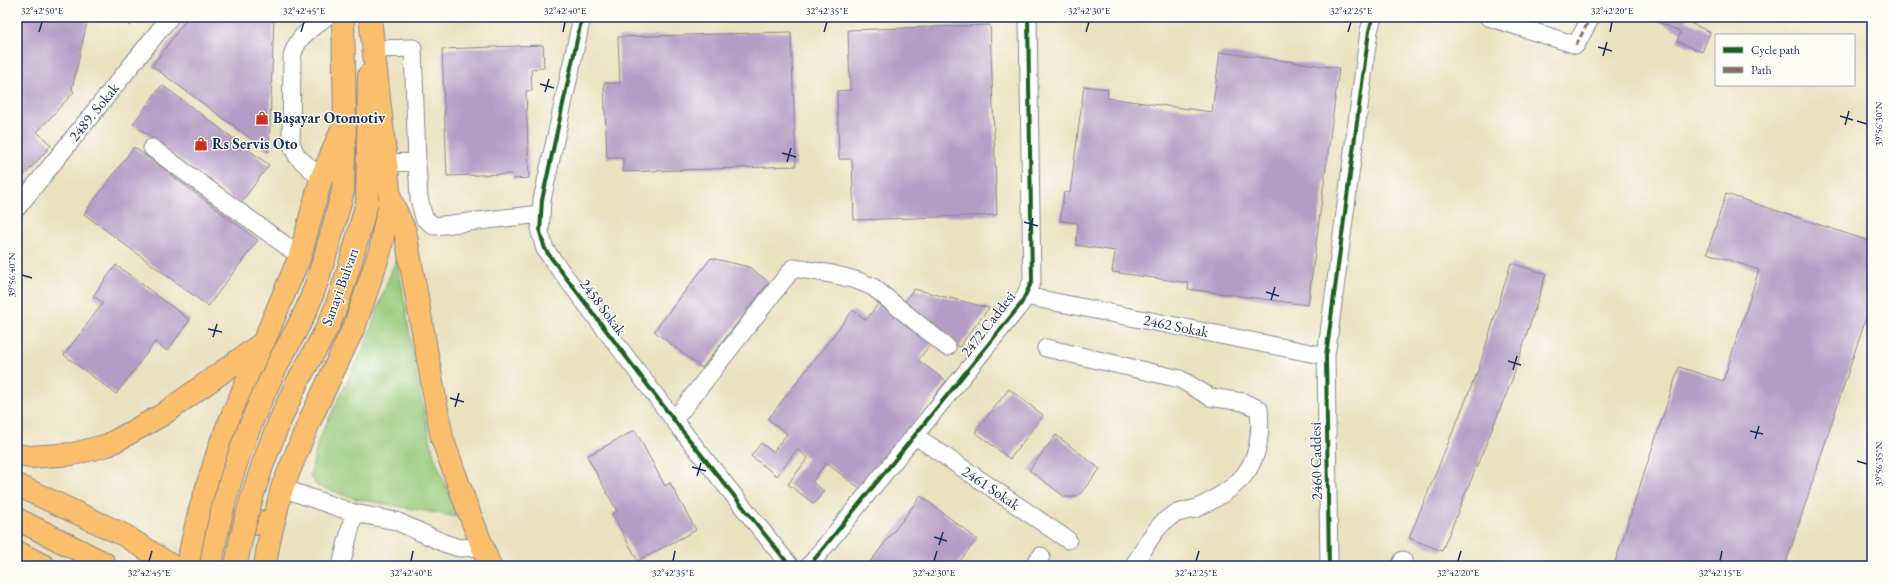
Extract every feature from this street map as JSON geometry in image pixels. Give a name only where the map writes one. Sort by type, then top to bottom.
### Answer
[{"type":"main road","name":"Sanayi Bulvarı","points":[[211,566],[231,480],[245,440],[272,375],[309,302],[325,258],[343,191],[345,122],[343,17]]},
{"type":"main road","points":[[265,566],[282,488],[310,420],[355,325],[380,251],[390,198],[370,17]]},
{"type":"main road","name":"Sanayi Bulvarı","points":[[236,566],[254,490],[268,450],[296,385],[333,314],[349,271],[367,202],[370,17]]},
{"type":"main road","points":[[187,566],[202,502],[221,442],[300,256],[321,179],[345,122]]},
{"type":"main road","points":[[390,198],[405,231],[442,438],[486,557]]},
{"type":"main road","points":[[17,455],[30,457],[73,454],[108,445],[162,415],[264,342]]},
{"type":"main road","points":[[17,485],[124,535],[172,566]]},
{"type":"main road","points":[[202,502],[220,517],[232,523],[256,525],[275,518]]},
{"type":"main road","points":[[17,519],[104,563]]},
{"type":"main road","points":[[124,535],[135,549],[140,560],[140,566]]},
{"type":"main road","points":[[17,552],[44,566]]},
{"type":"main road","points":[[199,566],[220,564],[226,566]]},
{"type":"street","name":"2489. Sokak","points":[[17,208],[170,17]]},
{"type":"street","points":[[321,179],[297,156],[291,144],[292,57],[294,46],[299,38],[326,17]]},
{"type":"street","name":"2458 Sokak","points":[[582,17],[542,200],[540,232],[545,249],[674,420],[790,566]]},
{"type":"street","name":"2472 Caddesi","points":[[809,566],[1025,296],[1032,281],[1028,17]]},
{"type":"street","name":"2460 Caddesi","points":[[1329,566],[1326,356],[1369,31],[1374,17]]},
{"type":"street","points":[[1488,17],[1576,45],[1591,17]]},
{"type":"street","points":[[374,49],[413,48],[419,198],[424,218],[434,226],[541,214]]},
{"type":"street","points":[[152,148],[300,256]]},
{"type":"street","points":[[386,163],[417,162]]},
{"type":"street","points":[[674,420],[793,268],[845,277],[861,281],[873,287],[947,347]]},
{"type":"street","name":"2462 Sokak","points":[[1025,296],[1326,356]]},
{"type":"street","points":[[1046,348],[1180,379],[1210,397],[1243,402],[1259,409],[1261,428],[1258,442],[1251,466],[1242,480],[1213,500],[1194,509],[1173,515],[1156,528],[1133,566]]},
{"type":"street","name":"2461 Sokak","points":[[914,435],[1068,540]]},
{"type":"street","points":[[282,488],[354,513],[396,521],[444,543],[486,557]]},
{"type":"street","points":[[341,566],[354,513]]},
{"type":"green space","points":[[397,256],[418,383],[434,456],[458,517],[357,499],[317,486],[310,477],[318,441],[363,349]]},
{"type":"building","points":[[17,17],[88,17],[72,89],[74,92],[37,132],[51,145],[17,184]]},
{"type":"building","points":[[120,17],[137,17],[130,26]]},
{"type":"building","points":[[188,17],[274,17],[269,152],[152,66]]},
{"type":"building","points":[[1647,17],[1688,17],[1686,21],[1710,32],[1702,52],[1677,41],[1681,32]]},
{"type":"building","points":[[990,25],[997,215],[854,220],[852,159],[839,159],[837,91],[850,90],[848,30]]},
{"type":"building","points":[[791,32],[796,166],[623,172],[623,158],[607,158],[604,83],[620,83],[618,37]]},
{"type":"building","points":[[543,45],[544,68],[531,69],[532,91],[526,91],[529,178],[513,179],[512,174],[447,176],[442,49]]},
{"type":"building","points":[[1220,52],[1339,68],[1308,305],[1188,289],[1189,283],[1112,272],[1115,251],[1076,245],[1078,223],[1060,221],[1064,192],[1070,193],[1084,86],[1108,89],[1107,98],[1212,112]]},
{"type":"building","name":"Rs Servis Oto","points":[[162,85],[269,165],[240,204],[133,124]]},
{"type":"building","points":[[134,147],[258,240],[208,306],[84,214]]},
{"type":"building","points":[[1726,194],[1872,242],[1869,252],[1872,253],[1872,299],[1785,566],[1629,566],[1615,562],[1679,367],[1723,381],[1759,270],[1707,253]]},
{"type":"building","points":[[711,258],[749,267],[769,282],[702,368],[654,331]]},
{"type":"building","points":[[1511,263],[1546,274],[1512,380],[1442,551],[1409,538],[1479,368]]},
{"type":"building","points":[[116,265],[190,320],[167,351],[155,342],[116,394],[64,355],[103,303],[93,296]]},
{"type":"building","points":[[914,289],[989,308],[959,347],[903,304]]},
{"type":"building","points":[[881,300],[934,340],[918,360],[946,381],[862,490],[826,463],[812,482],[824,491],[814,504],[788,484],[808,458],[797,449],[777,476],[751,456],[761,443],[773,452],[787,434],[768,419],[853,310],[866,320]]},
{"type":"building","points":[[1009,389],[1043,415],[1010,459],[975,432]]},
{"type":"building","points":[[635,430],[665,486],[670,483],[696,530],[638,561],[612,514],[617,511],[587,456]]},
{"type":"building","points":[[1056,435],[1100,469],[1081,493],[1075,497],[1065,497],[1029,470]]},
{"type":"building","points":[[921,496],[977,539],[956,566],[867,566]]},
{"type":"marked path","points":[[1576,45],[1591,17]]},
{"type":"cycle path","points":[[582,17],[542,200],[540,232],[545,249],[680,428],[790,566]]},
{"type":"cycle path","points":[[809,566],[1021,304],[1032,281],[1028,17]]},
{"type":"cycle path","points":[[1329,566],[1326,356],[1369,31],[1373,17]]},
{"type":"place","name":"Başayar Otomotiv","points":[[262,118]]},
{"type":"place","name":"Rs Servis Oto","points":[[201,144]]}]
